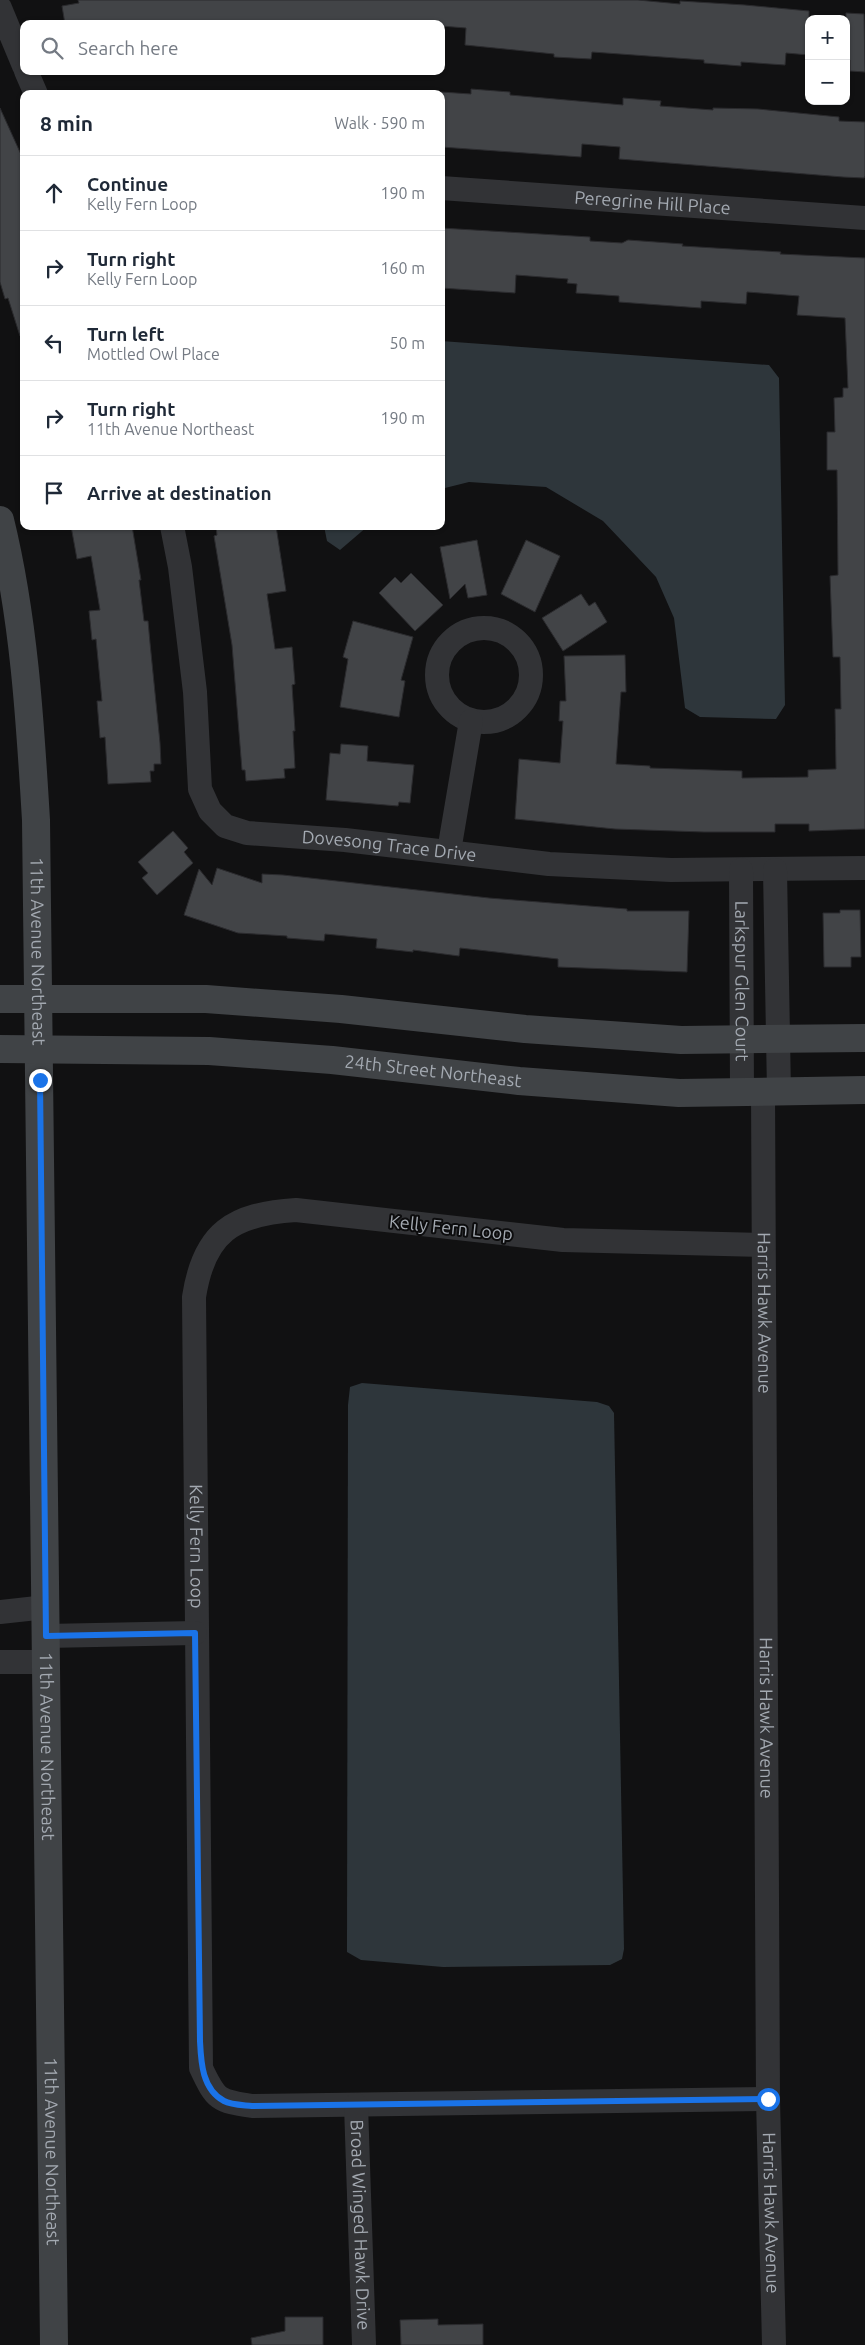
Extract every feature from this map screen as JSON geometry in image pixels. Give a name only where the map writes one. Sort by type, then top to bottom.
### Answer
[{"type":"street","points":[[0,8],[20,56]]},
{"type":"street","points":[[28,75],[34,90]]},
{"type":"street","name":"Peregrine Hill Place","points":[[445,188],[865,218]]},
{"type":"street","name":"11th Avenue Northeast","points":[[0,520],[7,549],[29,689],[36,820],[54,2345]]},
{"type":"street","name":"Dovesong Trace Drive","points":[[173,530],[180,567],[195,692],[200,789],[210,811],[225,826],[246,833],[449,851],[550,864],[671,870],[865,868]]},
{"type":"street","points":[[449,851],[471,721]]},
{"type":"street","name":"Larkspur Glen Court","points":[[741,870],[742,1040],[761,1092]]},
{"type":"street","name":"Larkspur Glen Court","points":[[761,1092],[778,1040],[775,870]]},
{"type":"street","points":[[0,999],[206,999],[341,1009],[525,1030],[681,1040],[865,1038]]},
{"type":"street","name":"24th Street Northeast","points":[[0,1049],[209,1051],[332,1060],[529,1082],[679,1092],[865,1090]]},
{"type":"street","name":"Harris Hawk Avenue","points":[[761,1092],[768,2099],[774,2345]]},
{"type":"street","name":"Kelly Fern Loop","points":[[763,1245],[563,1240],[296,1210],[269,1212],[247,1217],[225,1230],[206,1253],[198,1275],[194,1297],[195,1633],[201,2068],[210,2088],[225,2102],[252,2106],[768,2099]]},
{"type":"street","points":[[0,1612],[46,1608]]},
{"type":"street","points":[[0,1662],[46,1649],[195,1633]]},
{"type":"street","name":"Broad Winged Hawk Drive","points":[[356,2105],[364,2345]]},
{"type":"shaded area","points":[[445,341],[769,365],[779,378],[785,705],[776,719],[700,717],[685,708],[674,618],[656,577],[603,521],[546,487],[469,482],[445,488]]},
{"type":"shaded area","points":[[325,530],[363,530],[340,550],[327,541]]},
{"type":"shaded area","points":[[362,1383],[597,1402],[609,1406],[614,1413],[624,1949],[622,1959],[610,1965],[443,1967],[361,1960],[347,1952],[348,1405],[350,1387]]},
{"type":"building","points":[[78,0],[638,0],[680,4],[680,1],[745,5],[809,11],[809,15],[805,15],[805,55],[786,53],[785,65],[741,62],[741,66],[704,63],[704,60],[592,52],[591,59],[554,57],[554,54],[465,45],[466,28],[445,26],[445,20],[64,20],[62,6],[79,3]]},
{"type":"building","points":[[846,13],[864,14],[865,72],[850,71],[850,15],[846,15]]},
{"type":"building","points":[[471,89],[510,92],[510,95],[623,105],[623,98],[661,101],[660,106],[713,110],[713,108],[758,109],[839,117],[839,121],[865,122],[865,176],[864,178],[843,177],[619,159],[620,147],[582,144],[581,157],[445,147],[445,92],[471,94]]},
{"type":"building","points":[[0,108],[20,152],[20,336],[8,298],[5,299],[0,282]]},
{"type":"building","points":[[445,228],[590,237],[590,241],[622,243],[628,240],[683,244],[682,246],[781,252],[780,254],[865,258],[865,829],[809,831],[809,824],[775,824],[775,832],[704,832],[615,829],[515,819],[519,759],[560,763],[563,721],[559,721],[560,701],[566,701],[564,656],[625,655],[626,692],[621,692],[616,764],[650,766],[650,768],[742,771],[742,778],[808,777],[808,770],[836,769],[835,709],[841,709],[840,657],[833,657],[830,576],[838,575],[837,470],[827,470],[827,432],[835,432],[834,398],[843,397],[843,388],[848,388],[845,318],[797,315],[799,296],[747,292],[746,304],[701,301],[701,308],[619,302],[619,296],[576,293],[577,284],[567,283],[568,279],[516,275],[515,293],[445,288]]},
{"type":"building","points":[[72,530],[133,530],[141,580],[139,580],[144,621],[148,621],[160,743],[161,764],[154,764],[154,771],[150,771],[151,782],[108,784],[105,737],[100,738],[97,701],[102,701],[96,639],[92,640],[89,611],[100,610],[91,556],[77,559]]},
{"type":"building","points":[[216,530],[277,530],[286,591],[267,594],[275,649],[292,647],[295,684],[292,685],[295,768],[284,769],[285,778],[246,781],[245,770],[242,770],[232,645],[214,536],[217,535]]},
{"type":"building","points":[[477,540],[487,595],[468,598],[465,584],[450,599],[440,547]]},
{"type":"building","points":[[526,540],[560,556],[535,612],[501,594]]},
{"type":"building","points":[[411,573],[443,605],[415,631],[379,593],[395,577],[401,583]]},
{"type":"building","points":[[581,594],[589,606],[595,602],[607,622],[563,651],[542,618]]},
{"type":"building","points":[[353,621],[413,637],[401,680],[405,681],[399,717],[340,707],[348,659],[343,657]]},
{"type":"building","points":[[341,744],[368,746],[367,761],[414,765],[410,803],[399,802],[398,806],[326,800],[330,753],[340,754]]},
{"type":"building","points":[[173,831],[188,848],[184,852],[193,863],[157,895],[142,878],[148,873],[138,862]]},
{"type":"building","points":[[217,868],[262,883],[262,874],[283,875],[489,898],[627,909],[627,911],[689,911],[687,972],[558,967],[558,959],[460,948],[459,956],[413,950],[413,952],[376,948],[377,939],[325,934],[324,941],[287,938],[287,936],[238,933],[184,915],[199,869],[212,885]]},
{"type":"building","points":[[840,910],[860,910],[861,957],[851,957],[851,967],[824,967],[823,913],[840,913]]},
{"type":"building","points":[[285,2317],[323,2317],[323,2345],[252,2345],[251,2338],[285,2331]]},
{"type":"building","points":[[438,2319],[438,2325],[483,2324],[483,2345],[401,2345],[400,2320]]},
{"type":"route","points":[[40,1080],[46,1636],[195,1633],[200,2041],[201,2068],[210,2088],[225,2102],[252,2106],[768,2099]]}]
